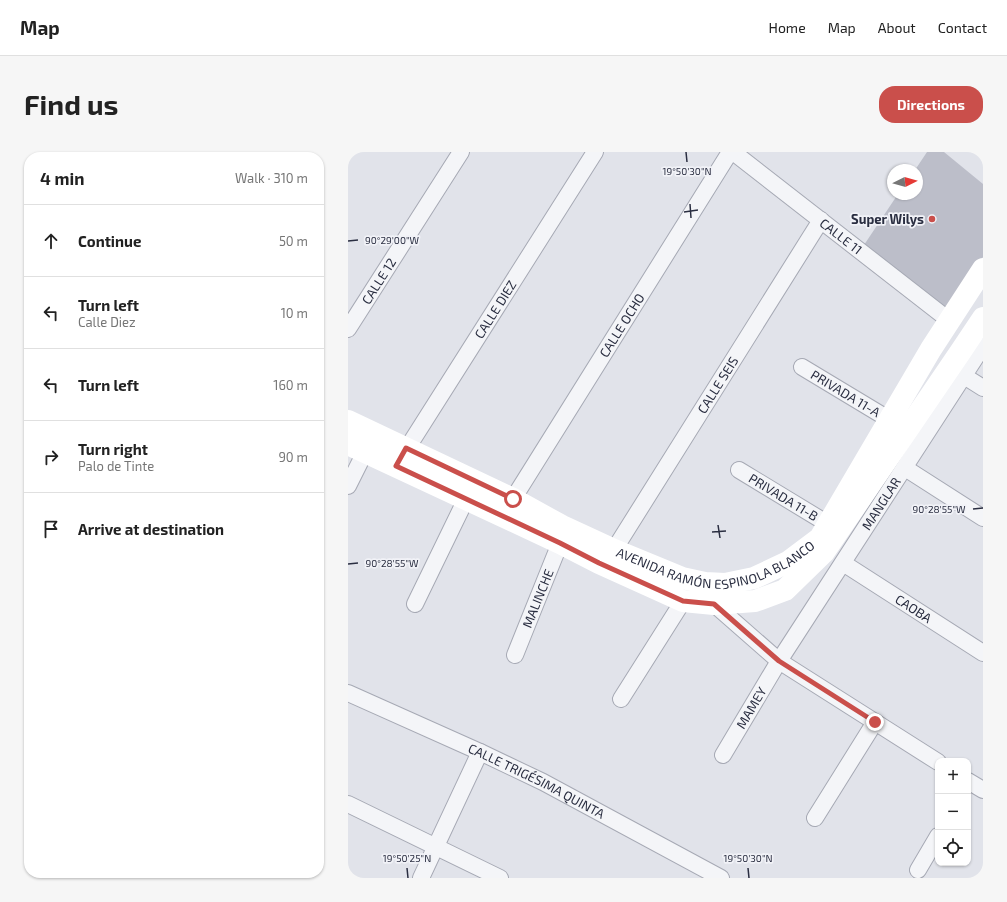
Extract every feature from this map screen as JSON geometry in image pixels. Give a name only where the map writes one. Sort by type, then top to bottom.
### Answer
[{"type":"main road","name":"AVENIDA RAMÓN ESPINOLA BLANCO","points":[[357,448],[401,457],[513,499],[562,526],[614,550],[682,578],[724,584],[754,578],[788,562],[820,538],[944,329],[983,269]]},
{"type":"main road","name":"AVENIDA RAMÓN ESPINOLA BLANCO","points":[[348,421],[466,499],[599,563],[683,601],[714,604],[754,601],[785,590],[824,552],[983,318]]},
{"type":"main road","points":[[944,329],[962,351]]},
{"type":"street","name":"CALLE 12","points":[[348,329],[460,152]]},
{"type":"street","name":"CALLE DIEZ","points":[[401,457],[595,152]]},
{"type":"street","name":"CALLE 11","points":[[732,152],[820,220],[944,329]]},
{"type":"street","name":"CALLE OCHO","points":[[513,499],[732,152]]},
{"type":"street","name":"CALLE SEIS","points":[[614,550],[820,220]]},
{"type":"street","name":"MANGLAR","points":[[779,661],[983,346]]},
{"type":"street","name":"PRIVADA 11-A","points":[[802,367],[890,420]]},
{"type":"street","points":[[964,376],[983,388]]},
{"type":"street","points":[[348,486],[357,448]]},
{"type":"street","points":[[905,468],[983,518]]},
{"type":"street","name":"PRIVADA 11-B","points":[[739,470],[828,524]]},
{"type":"street","points":[[415,604],[466,499]]},
{"type":"street","name":"MALINCHE","points":[[515,654],[560,543]]},
{"type":"street","name":"CAOBA","points":[[843,563],[983,653]]},
{"type":"street","points":[[621,699],[683,601]]},
{"type":"street","points":[[714,604],[779,661],[935,760]]},
{"type":"street","name":"MAMEY","points":[[723,755],[779,661]]},
{"type":"street","name":"CALLE TRIGÉSIMA QUINTA","points":[[348,693],[543,782],[716,877]]},
{"type":"street","points":[[815,818],[875,722]]},
{"type":"street","points":[[421,878],[480,752]]},
{"type":"street","points":[[348,804],[423,842],[436,846],[500,878]]},
{"type":"street","points":[[918,870],[935,841]]},
{"type":"building","name":"Super Wilys","points":[[927,152],[944,152],[983,184],[983,257],[948,311],[864,245],[894,200],[923,200],[923,164],[919,164]]},
{"type":"place","name":"Super Wilys","points":[[932,219]]},
{"type":"route","points":[[513,499],[406,448],[396,466],[560,543],[599,563],[683,601],[714,604],[779,661],[875,722]]}]
